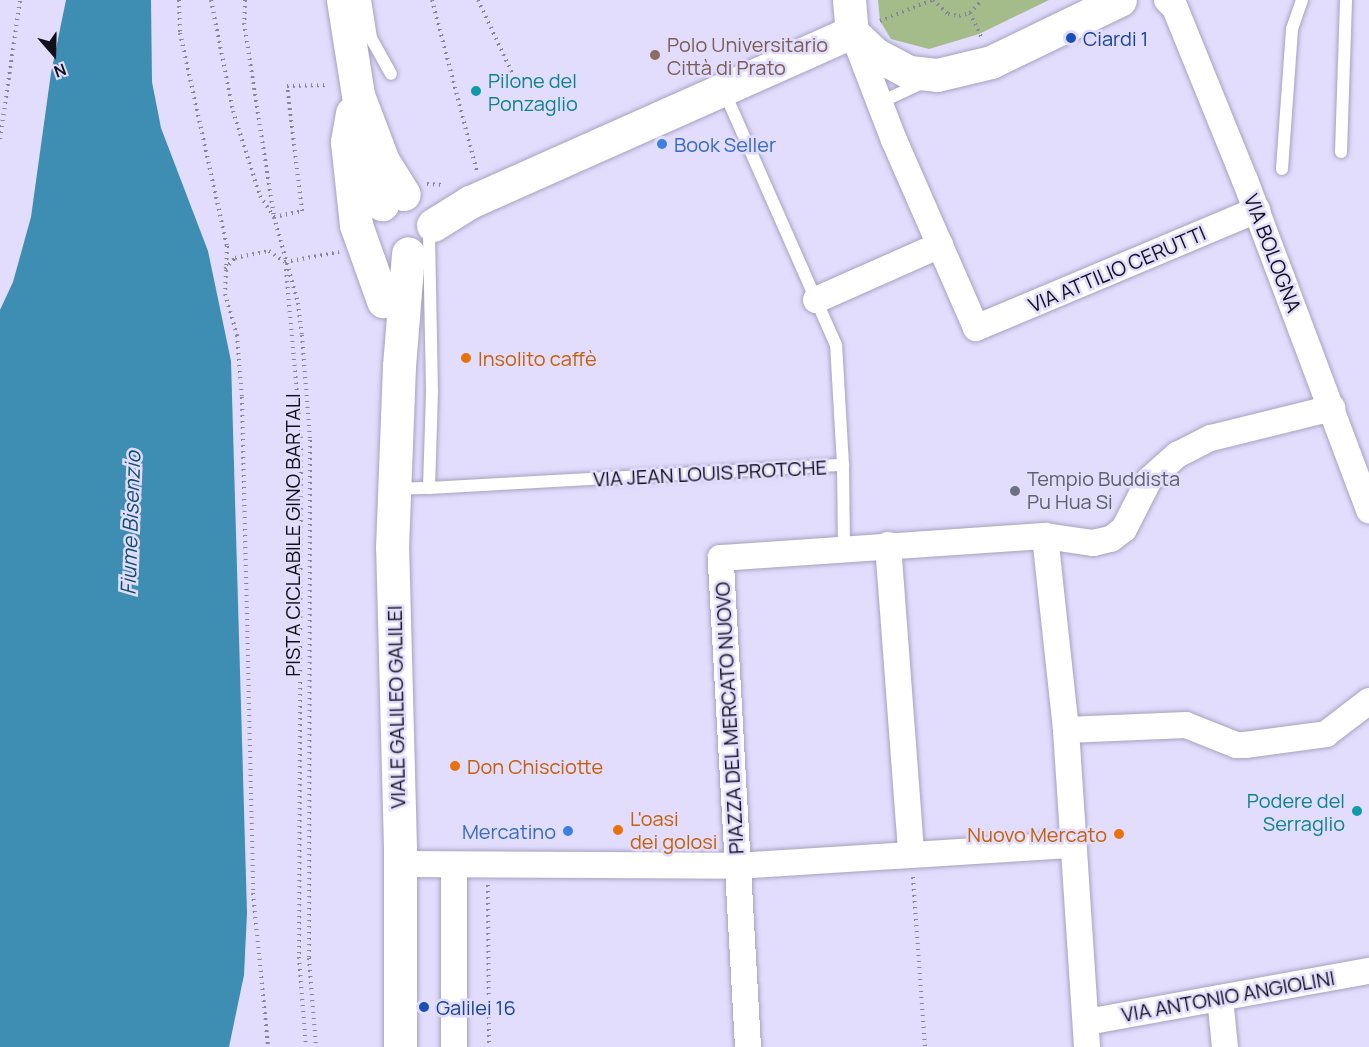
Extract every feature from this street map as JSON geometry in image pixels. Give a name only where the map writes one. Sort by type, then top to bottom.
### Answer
[{"type":"street","points":[[343,0],[356,97],[383,161],[420,213],[399,366]]},
{"type":"street","points":[[859,15],[875,54],[909,72],[937,75],[990,62],[1119,0]]},
{"type":"street","name":"VIA BOLOGNA","points":[[1167,0],[1175,8],[1249,179],[1257,210],[1369,510]]},
{"type":"street","points":[[399,366],[383,301],[420,213],[724,89],[859,15]]},
{"type":"street","points":[[816,300],[940,245],[879,103],[859,15]]},
{"type":"street","points":[[356,97],[347,142],[420,213]]},
{"type":"street","name":"VIA ATTILIO CERUTTI","points":[[940,245],[976,328],[1257,210]]},
{"type":"street","name":"VIALE GALILEO GALILEI","points":[[399,366],[394,489],[400,864],[400,1047]]},
{"type":"street","name":"PIAZZA DEL MERCATO NUOVO","points":[[748,1047],[736,866],[721,558],[1045,536],[1094,543],[1111,539],[1124,529],[1149,480],[1177,455],[1211,438],[1332,408]]},
{"type":"street","points":[[1045,536],[1066,730],[1087,1047]]},
{"type":"street","points":[[888,545],[911,852]]},
{"type":"street","points":[[1066,730],[1186,725],[1236,745],[1245,745],[1326,734],[1369,701]]},
{"type":"street","name":"PIAZZA DEL MERCATO NUOVO","points":[[400,864],[454,867],[736,866],[911,852],[1073,845]]},
{"type":"street","points":[[454,867],[454,1047]]},
{"type":"street","name":"VIA ANTONIO ANGIOLINI","points":[[1087,1022],[1369,971]]},
{"type":"street","points":[[1220,998],[1225,1047]]},
{"type":"lane","points":[[365,0],[371,38],[391,74]]},
{"type":"lane","points":[[1069,26],[1096,0]]},
{"type":"lane","points":[[1282,168],[1292,29],[1302,0]]},
{"type":"lane","points":[[1341,152],[1346,0]]},
{"type":"lane","points":[[879,103],[937,75]]},
{"type":"lane","name":"VIA JEAN LOUIS PROTCHE","points":[[394,489],[843,465],[836,345],[724,89]]},
{"type":"lane","points":[[420,213],[432,391],[429,488]]},
{"type":"lane","points":[[843,465],[844,550]]},
{"type":"path","points":[[0,139],[20,0]]},
{"type":"path","points":[[179,0],[183,44],[227,246],[225,294],[237,335],[242,397],[253,893],[268,1047]]},
{"type":"path","name":"PISTA CICLABILE GINO BARTALI","points":[[211,0],[234,111],[260,196],[274,217],[298,303],[310,440],[309,947],[316,1047]]},
{"type":"path","points":[[245,0],[244,23],[274,217],[302,211],[287,86],[356,97]]},
{"type":"path","points":[[285,262],[420,213],[432,0]]},
{"type":"path","points":[[478,0],[519,88]]},
{"type":"path","points":[[859,15],[876,23],[932,0],[939,8],[959,16],[970,13],[982,0]]},
{"type":"path","points":[[973,40],[989,33]]},
{"type":"path","points":[[225,270],[235,258],[269,251],[285,262]]},
{"type":"path","points":[[285,262],[301,442],[298,957],[306,1047]]},
{"type":"path","points":[[911,852],[925,1047]]},
{"type":"path","points":[[488,867],[489,1047]]},
{"type":"green space","points":[[878,0],[1049,0],[979,34],[929,49],[891,39],[880,21]]},
{"type":"water","name":"Fiume Bisenzio","points":[[66,0],[151,0],[152,82],[161,128],[208,251],[231,361],[247,913],[244,975],[229,1047],[0,1047],[0,310],[13,282],[31,217],[51,73]]},
{"type":"place","name":"Ciardi 1","points":[[1071,38]]},
{"type":"place","name":"Polo Universitario Città di Prato","points":[[655,55]]},
{"type":"place","name":"Pilone del Ponzaglio","points":[[476,91]]},
{"type":"place","name":"Book Seller","points":[[662,144]]},
{"type":"place","name":"Insolito caffè","points":[[466,358]]},
{"type":"place","name":"Tempio Buddista Pu Hua Si","points":[[1015,491]]},
{"type":"place","name":"Don Chisciotte","points":[[455,766]]},
{"type":"place","name":"Podere del Serraglio","points":[[1357,811]]},
{"type":"place","name":"L'oasi dei golosi","points":[[618,830]]},
{"type":"place","name":"Mercatino","points":[[568,831]]},
{"type":"place","name":"Nuovo Mercato","points":[[1119,834]]},
{"type":"place","name":"Galilei 16","points":[[424,1007]]}]
